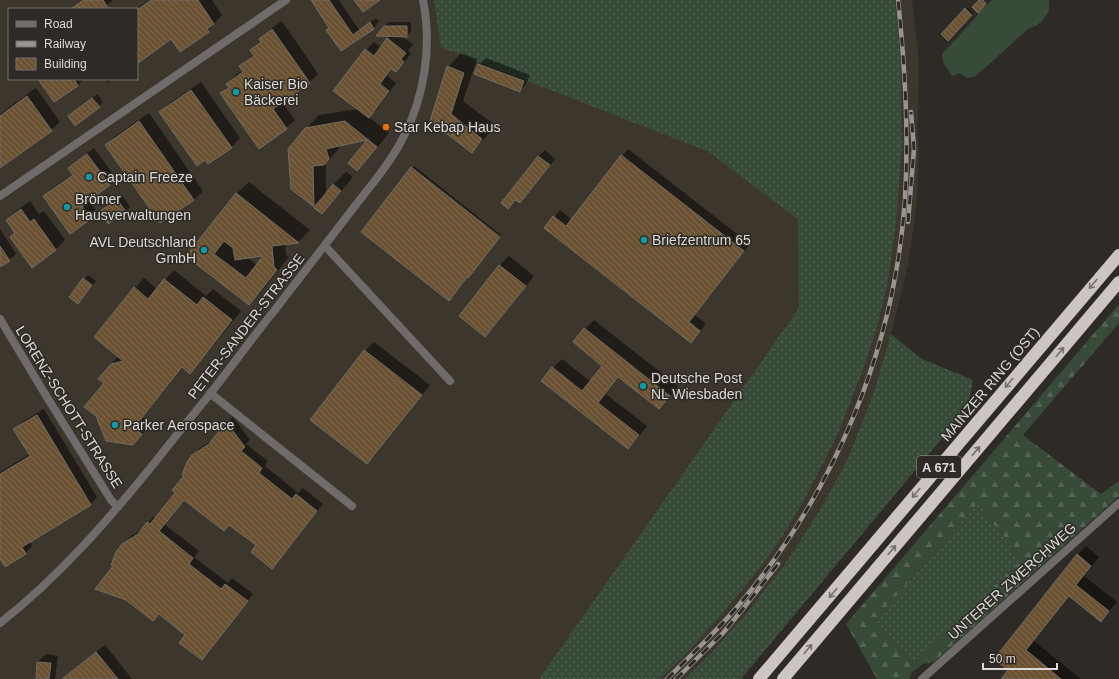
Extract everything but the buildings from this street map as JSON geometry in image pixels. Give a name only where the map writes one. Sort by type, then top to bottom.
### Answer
[{"type":"highway","name":"MAINZER RING (OST)","points":[[760,679],[1119,255]]},
{"type":"highway","name":"A 671","points":[[783,679],[1119,282]]},
{"type":"street","points":[[0,196],[286,0]]},
{"type":"street","name":"PETER-SANDER-STRASSE","points":[[0,622],[62,569],[118,507],[210,393],[325,246],[392,156],[404,135],[418,103],[427,50],[427,33],[423,0]]},
{"type":"street","points":[[325,246],[450,381]]},
{"type":"street","name":"LORENZ-SCHOTT-STRASSE","points":[[0,319],[111,500],[118,507]]},
{"type":"street","points":[[210,393],[352,506]]},
{"type":"street","name":"UNTERER ZWERCHWEG","points":[[922,679],[1119,503]]},
{"type":"shaded area","points":[[0,0],[835,0],[836,311],[623,679],[0,679]]},
{"type":"shaded area","points":[[895,0],[912,0],[919,61],[917,126],[919,150],[917,202],[908,265],[891,334],[872,397],[848,458],[820,510],[785,564],[746,614],[712,652],[685,679],[660,679],[685,655],[718,619],[756,573],[779,542],[806,497],[838,434],[863,370],[877,328],[888,282],[896,225],[902,148],[901,63]]},
{"type":"green space","points":[[434,0],[895,0],[901,63],[902,148],[896,225],[888,282],[877,328],[863,370],[838,434],[806,497],[779,542],[756,573],[718,619],[685,655],[660,679],[539,679],[799,308],[798,219],[709,152],[441,47]]},
{"type":"green space","points":[[992,0],[1049,0],[1049,11],[1043,20],[1036,26],[1028,29],[975,77],[967,78],[960,73],[952,76],[943,62],[942,54],[978,13]]},
{"type":"green space","points":[[1119,304],[1119,323],[1023,435],[1101,494],[1119,481],[1119,496],[934,662],[923,664],[911,673],[910,679],[877,679],[846,624]],"holes":[[[978,503],[1021,560],[914,665],[875,620]]]},
{"type":"green space","points":[[891,334],[920,358],[973,380],[968,407],[741,679],[685,679],[712,652],[746,614],[785,564],[820,510],[848,458],[872,397]]},
{"type":"green space","points":[[978,503],[1021,560],[914,665],[875,620]]},
{"type":"railway","points":[[667,679],[730,616],[772,562],[803,516],[830,467],[854,416],[873,363],[888,310],[899,255],[905,199],[907,149],[906,100],[898,0]]},
{"type":"railway","points":[[908,222],[914,149],[911,112]]},
{"type":"railway","points":[[676,679],[723,633],[778,564]]},
{"type":"place","name":"Kaiser Bio Bäckerei","points":[[236,92]]},
{"type":"place","name":"Star Kebap Haus","points":[[386,127]]},
{"type":"place","name":"Captain Freeze","points":[[89,177]]},
{"type":"place","name":"Brömer Hausverwaltungen","points":[[67,207]]},
{"type":"place","name":"Briefzentrum 65","points":[[644,240]]},
{"type":"place","name":"AVL Deutschland GmbH","points":[[204,250]]},
{"type":"place","name":"Deutsche Post NL Wiesbaden","points":[[643,386]]},
{"type":"place","name":"Parker Aerospace","points":[[115,425]]}]
